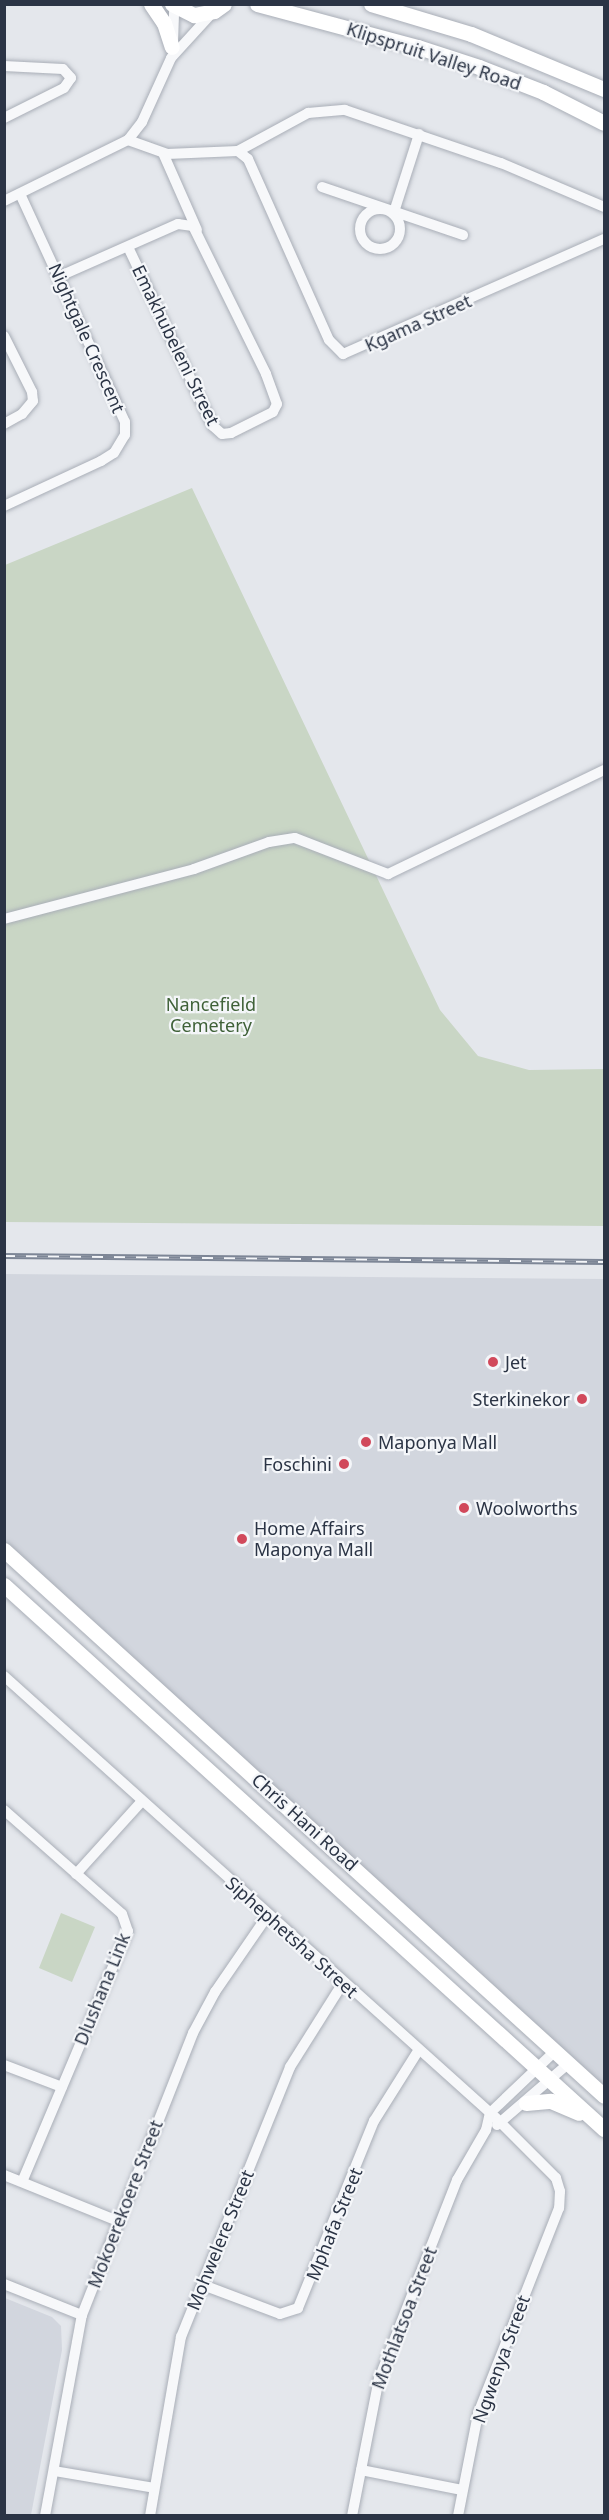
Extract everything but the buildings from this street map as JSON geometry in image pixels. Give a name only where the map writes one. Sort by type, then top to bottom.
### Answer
[{"type":"main road","points":[[151,4],[164,23],[172,53]]},
{"type":"main road","name":"Klipspruit Valley Road","points":[[257,4],[418,47],[479,67],[543,92],[604,123]]},
{"type":"main road","name":"Klipspruit Valley Road","points":[[371,4],[471,34],[604,89]]},
{"type":"main road","points":[[173,6],[194,15],[222,7]]},
{"type":"main road","name":"Chris Hani Road","points":[[4,1550],[604,2096]]},
{"type":"main road","name":"Chris Hani Road","points":[[4,1585],[600,2125]]},
{"type":"main road","points":[[526,2103],[557,2103],[600,2125]]},
{"type":"street","points":[[4,201],[128,140],[146,114],[172,53],[173,6]]},
{"type":"street","points":[[172,53],[222,7]]},
{"type":"street","points":[[4,66],[63,69],[71,78],[70,84],[64,88],[4,118]]},
{"type":"street","points":[[128,140],[163,153],[238,151],[292,119],[321,109],[345,110],[501,163],[604,207]]},
{"type":"street","points":[[394,212],[419,134]]},
{"type":"street","name":"Kgama Street","points":[[238,151],[248,159],[329,340],[343,354],[604,239]]},
{"type":"street","points":[[163,153],[198,231]]},
{"type":"street","points":[[322,187],[463,235]]},
{"type":"street","name":"Nightgale Crescent","points":[[4,506],[101,461],[114,453],[125,435],[125,422],[60,276],[20,194]]},
{"type":"street","name":"Emakhubeleni Street","points":[[60,276],[178,224],[191,225],[198,231],[266,374],[277,404],[263,419],[231,433],[222,434],[213,426],[128,247]]},
{"type":"street","points":[[4,336],[8,350],[33,401],[22,414],[4,424]]},
{"type":"street","points":[[4,919],[194,870],[269,842],[295,838],[388,874],[604,771]]},
{"type":"street","name":"Siphephetsha Street","points":[[4,1676],[552,2171],[560,2191],[559,2208]]},
{"type":"street","points":[[76,1874],[142,1801]]},
{"type":"street","name":"Dlushana Link","points":[[4,1809],[122,1914],[128,1931],[22,2182]]},
{"type":"street","name":"Mokoerekoere Street","points":[[45,2516],[82,2315],[197,2024],[268,1916]]},
{"type":"street","name":"Mohwelere Street","points":[[150,2516],[181,2337],[290,2067],[343,1983]]},
{"type":"street","name":"Mphafa Street","points":[[203,2285],[280,2314],[298,2308],[374,2121],[418,2051]]},
{"type":"street","points":[[490,2113],[554,2052]]},
{"type":"street","points":[[486,2130],[502,2124],[552,2081],[569,2063]]},
{"type":"street","points":[[4,2065],[62,2087]]},
{"type":"street","name":"Mothlatsoa Street","points":[[352,2516],[384,2365],[457,2180],[486,2130],[490,2113]]},
{"type":"street","points":[[4,2175],[118,2221]]},
{"type":"street","name":"Ngwenya Street","points":[[458,2516],[485,2392],[559,2208]]},
{"type":"street","points":[[4,2284],[82,2315]]},
{"type":"street","points":[[54,2470],[154,2488]]},
{"type":"street","points":[[361,2470],[462,2490]]},
{"type":"shaded area","name":"Maponya Mall","points":[[5,1274],[604,1279],[604,2090],[5,1547]]},
{"type":"shaded area","points":[[5,2298],[52,2317],[61,2326],[62,2350],[31,2515],[5,2515]]},
{"type":"green space","name":"Nancefield Cemetery","points":[[192,488],[440,1010],[478,1056],[529,1070],[604,1069],[604,1226],[5,1222],[5,565]]},
{"type":"green space","points":[[61,1913],[95,1927],[72,1982],[39,1968]]},
{"type":"railway","points":[[4,1256],[604,1262]]},
{"type":"place","name":"Jet","points":[[493,1362]]},
{"type":"place","name":"Sterkinekor","points":[[582,1399]]},
{"type":"place","name":"Maponya Mall","points":[[366,1442]]},
{"type":"place","name":"Foschini","points":[[344,1464]]},
{"type":"place","name":"Woolworths","points":[[464,1508]]},
{"type":"place","name":"Home Affairs Maponya Mall","points":[[242,1539]]}]
